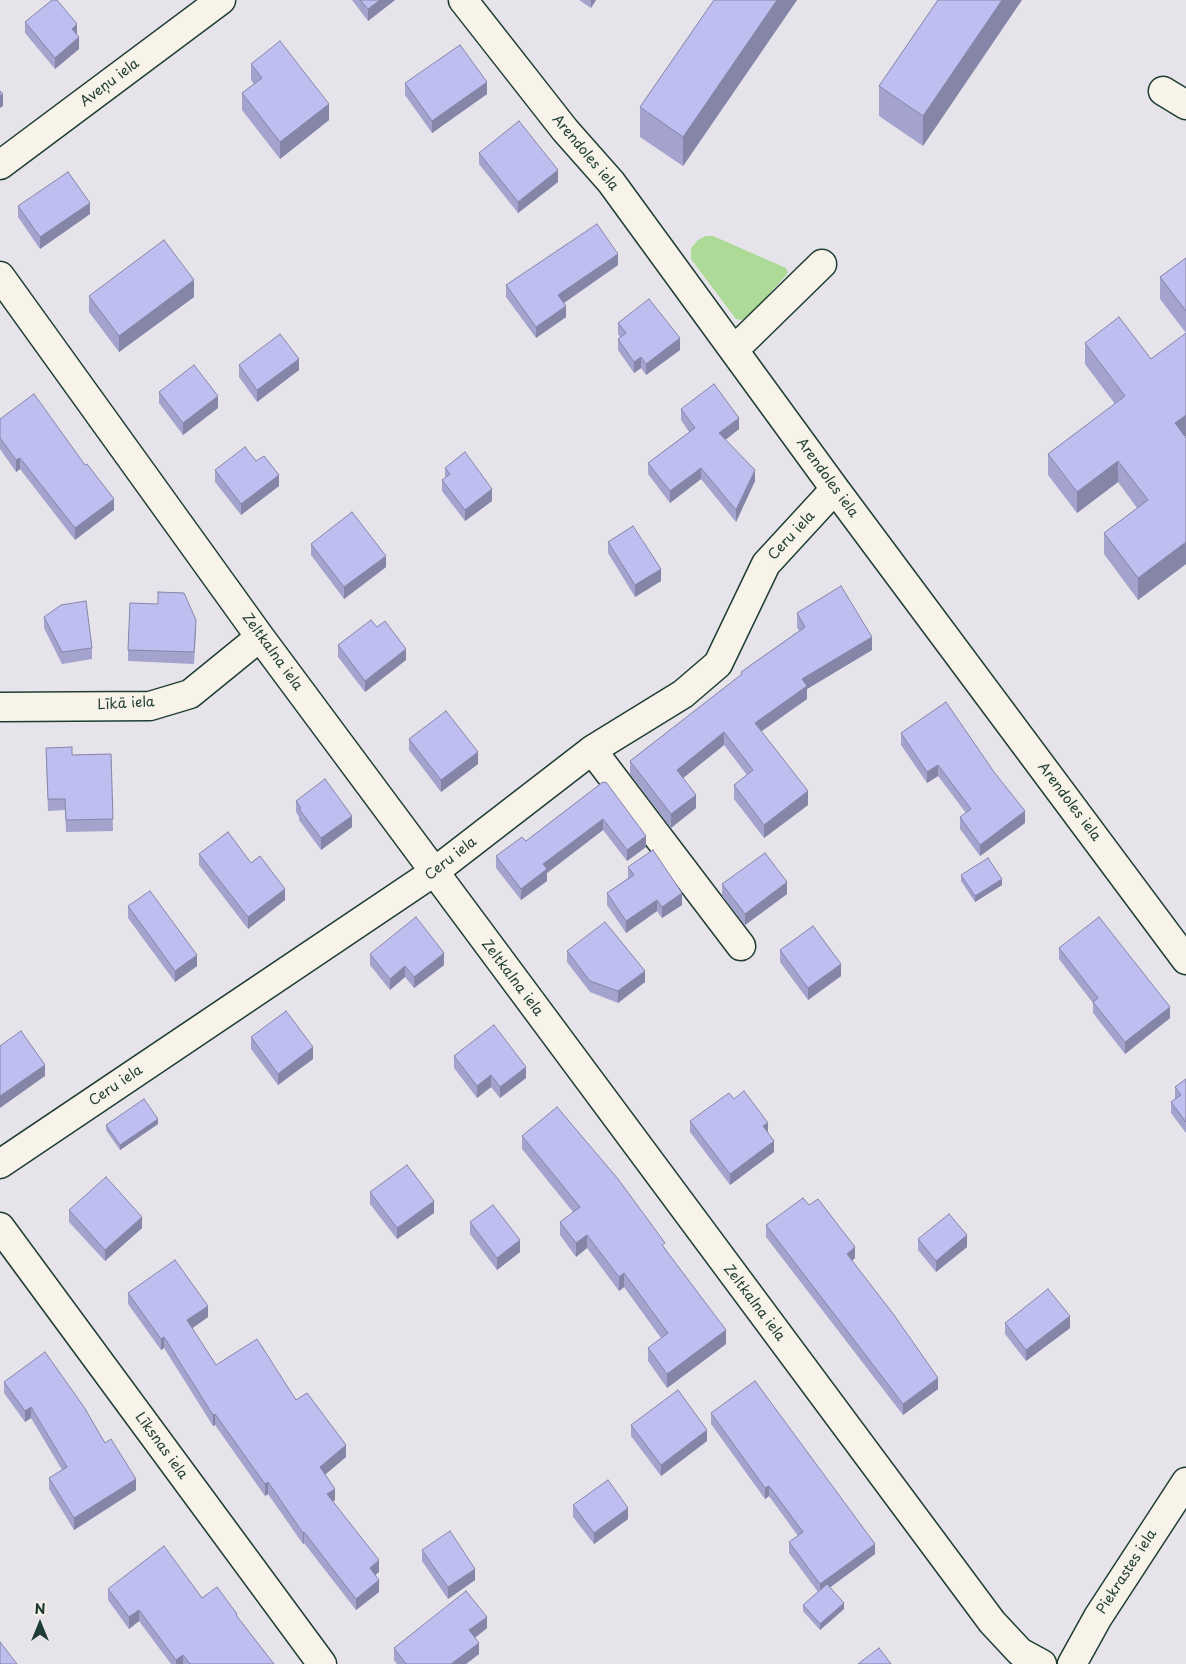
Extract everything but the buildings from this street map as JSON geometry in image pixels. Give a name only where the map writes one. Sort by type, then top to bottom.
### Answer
[{"type":"street","name":"Aveņu iela","points":[[0,165],[221,0]]},
{"type":"street","name":"Arendoles iela","points":[[463,0],[565,130],[611,182],[835,489],[1186,960]]},
{"type":"street","points":[[1163,91],[1186,105]]},
{"type":"street","points":[[734,350],[822,264]]},
{"type":"street","name":"Zeltkalna iela","points":[[0,276],[260,637],[992,1622],[1020,1652],[1042,1664]]},
{"type":"street","name":"Ceru iela","points":[[0,1164],[434,872],[592,750],[683,694],[718,664],[766,564],[835,489]]},
{"type":"street","name":"Līkā iela","points":[[0,707],[150,706],[190,694],[260,637]]},
{"type":"street","points":[[592,750],[742,946]]},
{"type":"street","name":"Līksnas iela","points":[[0,1227],[322,1664]]},
{"type":"street","name":"Piekrastes iela","points":[[1072,1664],[1098,1616],[1186,1482]]},
{"type":"green space","points":[[706,236],[713,236],[786,268],[788,273],[747,319],[736,319],[691,259],[691,248],[698,240]]}]
